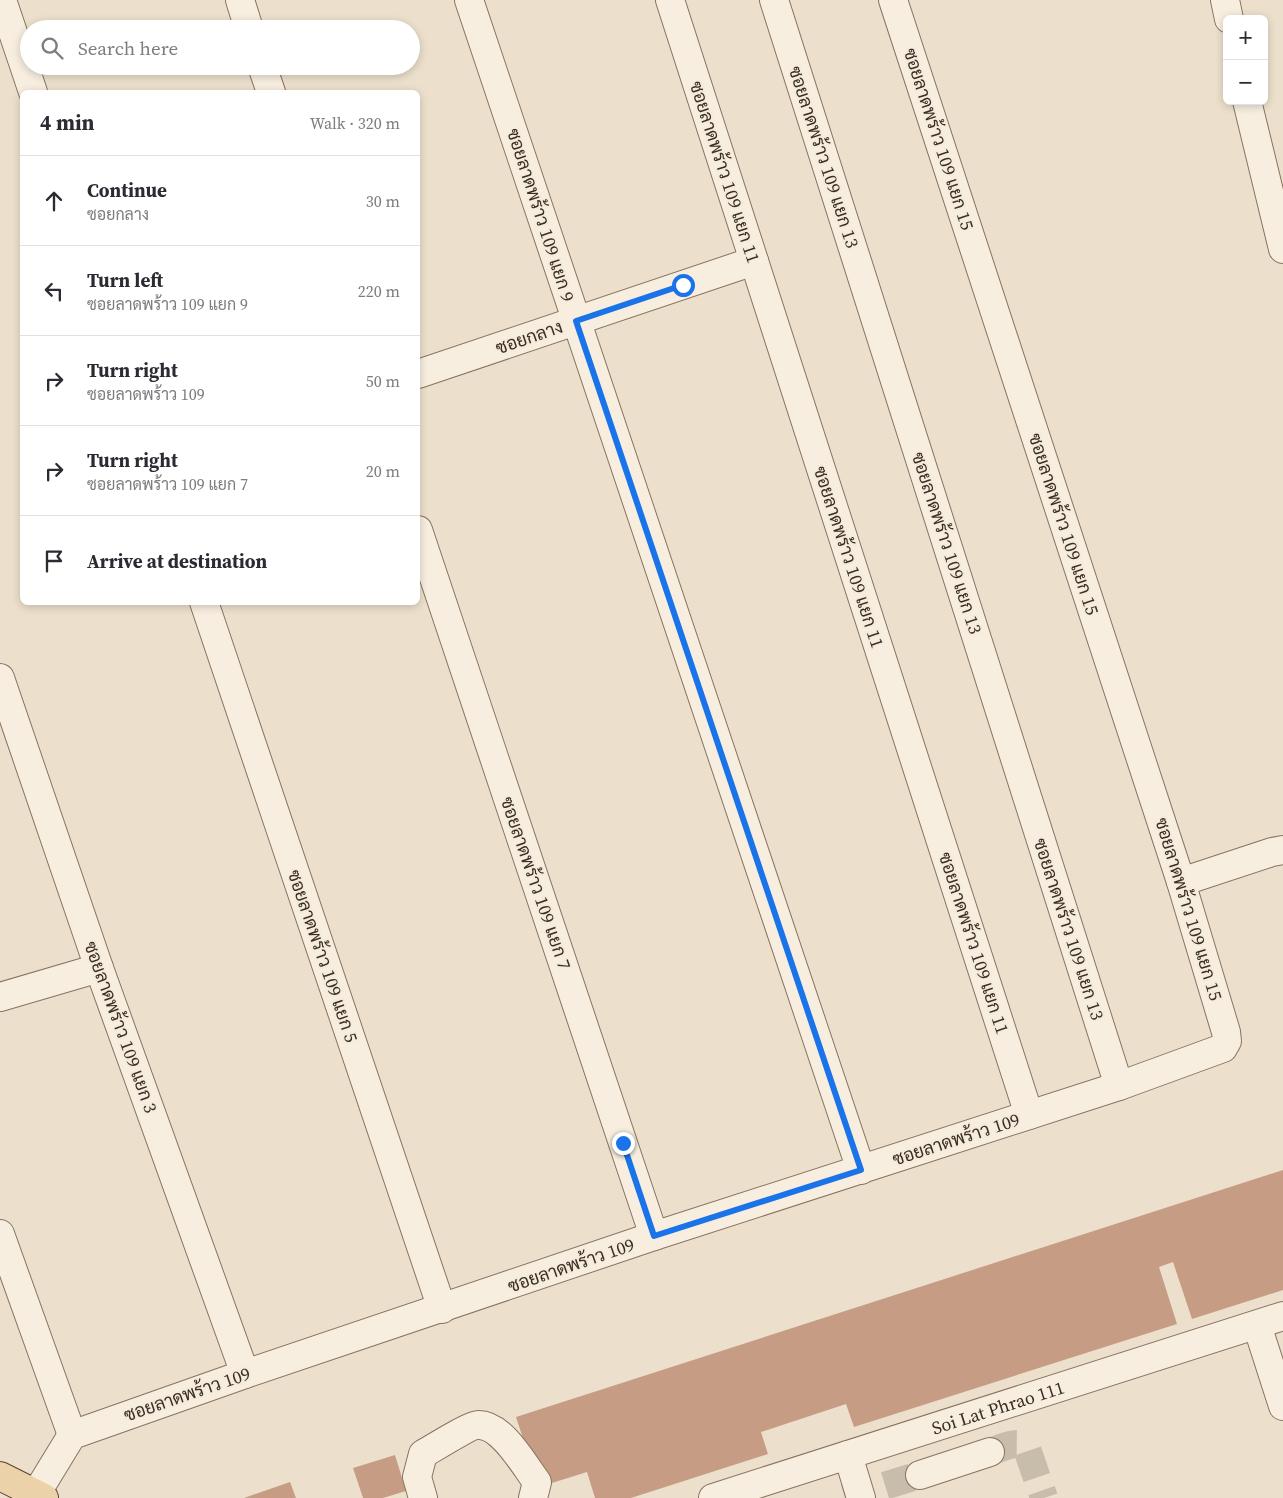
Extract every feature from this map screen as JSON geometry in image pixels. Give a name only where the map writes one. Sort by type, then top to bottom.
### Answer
[{"type":"main road","points":[[0,1476],[40,1496]]},
{"type":"street","points":[[2,0],[20,53]]},
{"type":"street","points":[[240,0],[246,20]]},
{"type":"street","name":"ซอยลาดพร้าว 109 แยก 9","points":[[469,0],[861,1170]]},
{"type":"street","name":"ซอยลาดพร้าว 109 แยก 11","points":[[670,0],[1029,1115]]},
{"type":"street","name":"ซอยลาดพร้าว 109 แยก 13","points":[[774,0],[1119,1086]]},
{"type":"street","name":"ซอยลาดพร้าว 109 แยก 15","points":[[893,0],[1181,882],[1226,1032],[1227,1041],[1223,1048]]},
{"type":"street","points":[[1225,0],[1228,15]]},
{"type":"street","points":[[27,75],[32,90]]},
{"type":"street","points":[[265,75],[270,90]]},
{"type":"street","points":[[1248,105],[1283,249]]},
{"type":"street","name":"ซอยกลาง","points":[[420,373],[754,261]]},
{"type":"street","name":"ซอยลาดพร้าว 109 แยก 7","points":[[420,536],[654,1236]]},
{"type":"street","name":"ซอยลาดพร้าว 109 แยก 5","points":[[205,605],[442,1308]]},
{"type":"street","name":"ซอยลาดพร้าว 109 แยก 3","points":[[0,678],[99,968],[245,1374]]},
{"type":"street","points":[[1181,882],[1283,850]]},
{"type":"street","points":[[0,997],[99,968]]},
{"type":"street","name":"ซอยลาดพร้าว 109","points":[[72,1435],[245,1374],[654,1236],[1119,1086],[1223,1048]]},
{"type":"street","points":[[0,1234],[72,1435],[40,1496]]},
{"type":"street","name":"Soi Lat Phrao 111","points":[[713,1498],[1283,1316]]},
{"type":"street","points":[[1257,1325],[1283,1406]]},
{"type":"street","points":[[424,1498],[418,1477],[423,1454],[476,1425],[490,1427],[503,1436],[536,1482],[533,1498]]},
{"type":"street","points":[[920,1475],[990,1452]]},
{"type":"street","points":[[848,1455],[861,1498]]},
{"type":"building","points":[[1283,1170],[1283,1290],[1192,1319],[1173,1262],[1159,1267],[1177,1324],[854,1427],[846,1404],[761,1432],[768,1454],[631,1498],[595,1498],[587,1472],[539,1487],[516,1417]]},
{"type":"building","points":[[395,1455],[406,1491],[383,1498],[363,1498],[353,1468]]},
{"type":"building","points":[[290,1482],[296,1498],[244,1498]]},
{"type":"tunnel","points":[[990,1452],[1015,1444],[1024,1446],[1027,1449],[1044,1498]]},
{"type":"tunnel","points":[[845,1498],[920,1475]]},
{"type":"route","points":[[623,1143],[654,1236],[861,1170],[576,321],[683,285]]}]
